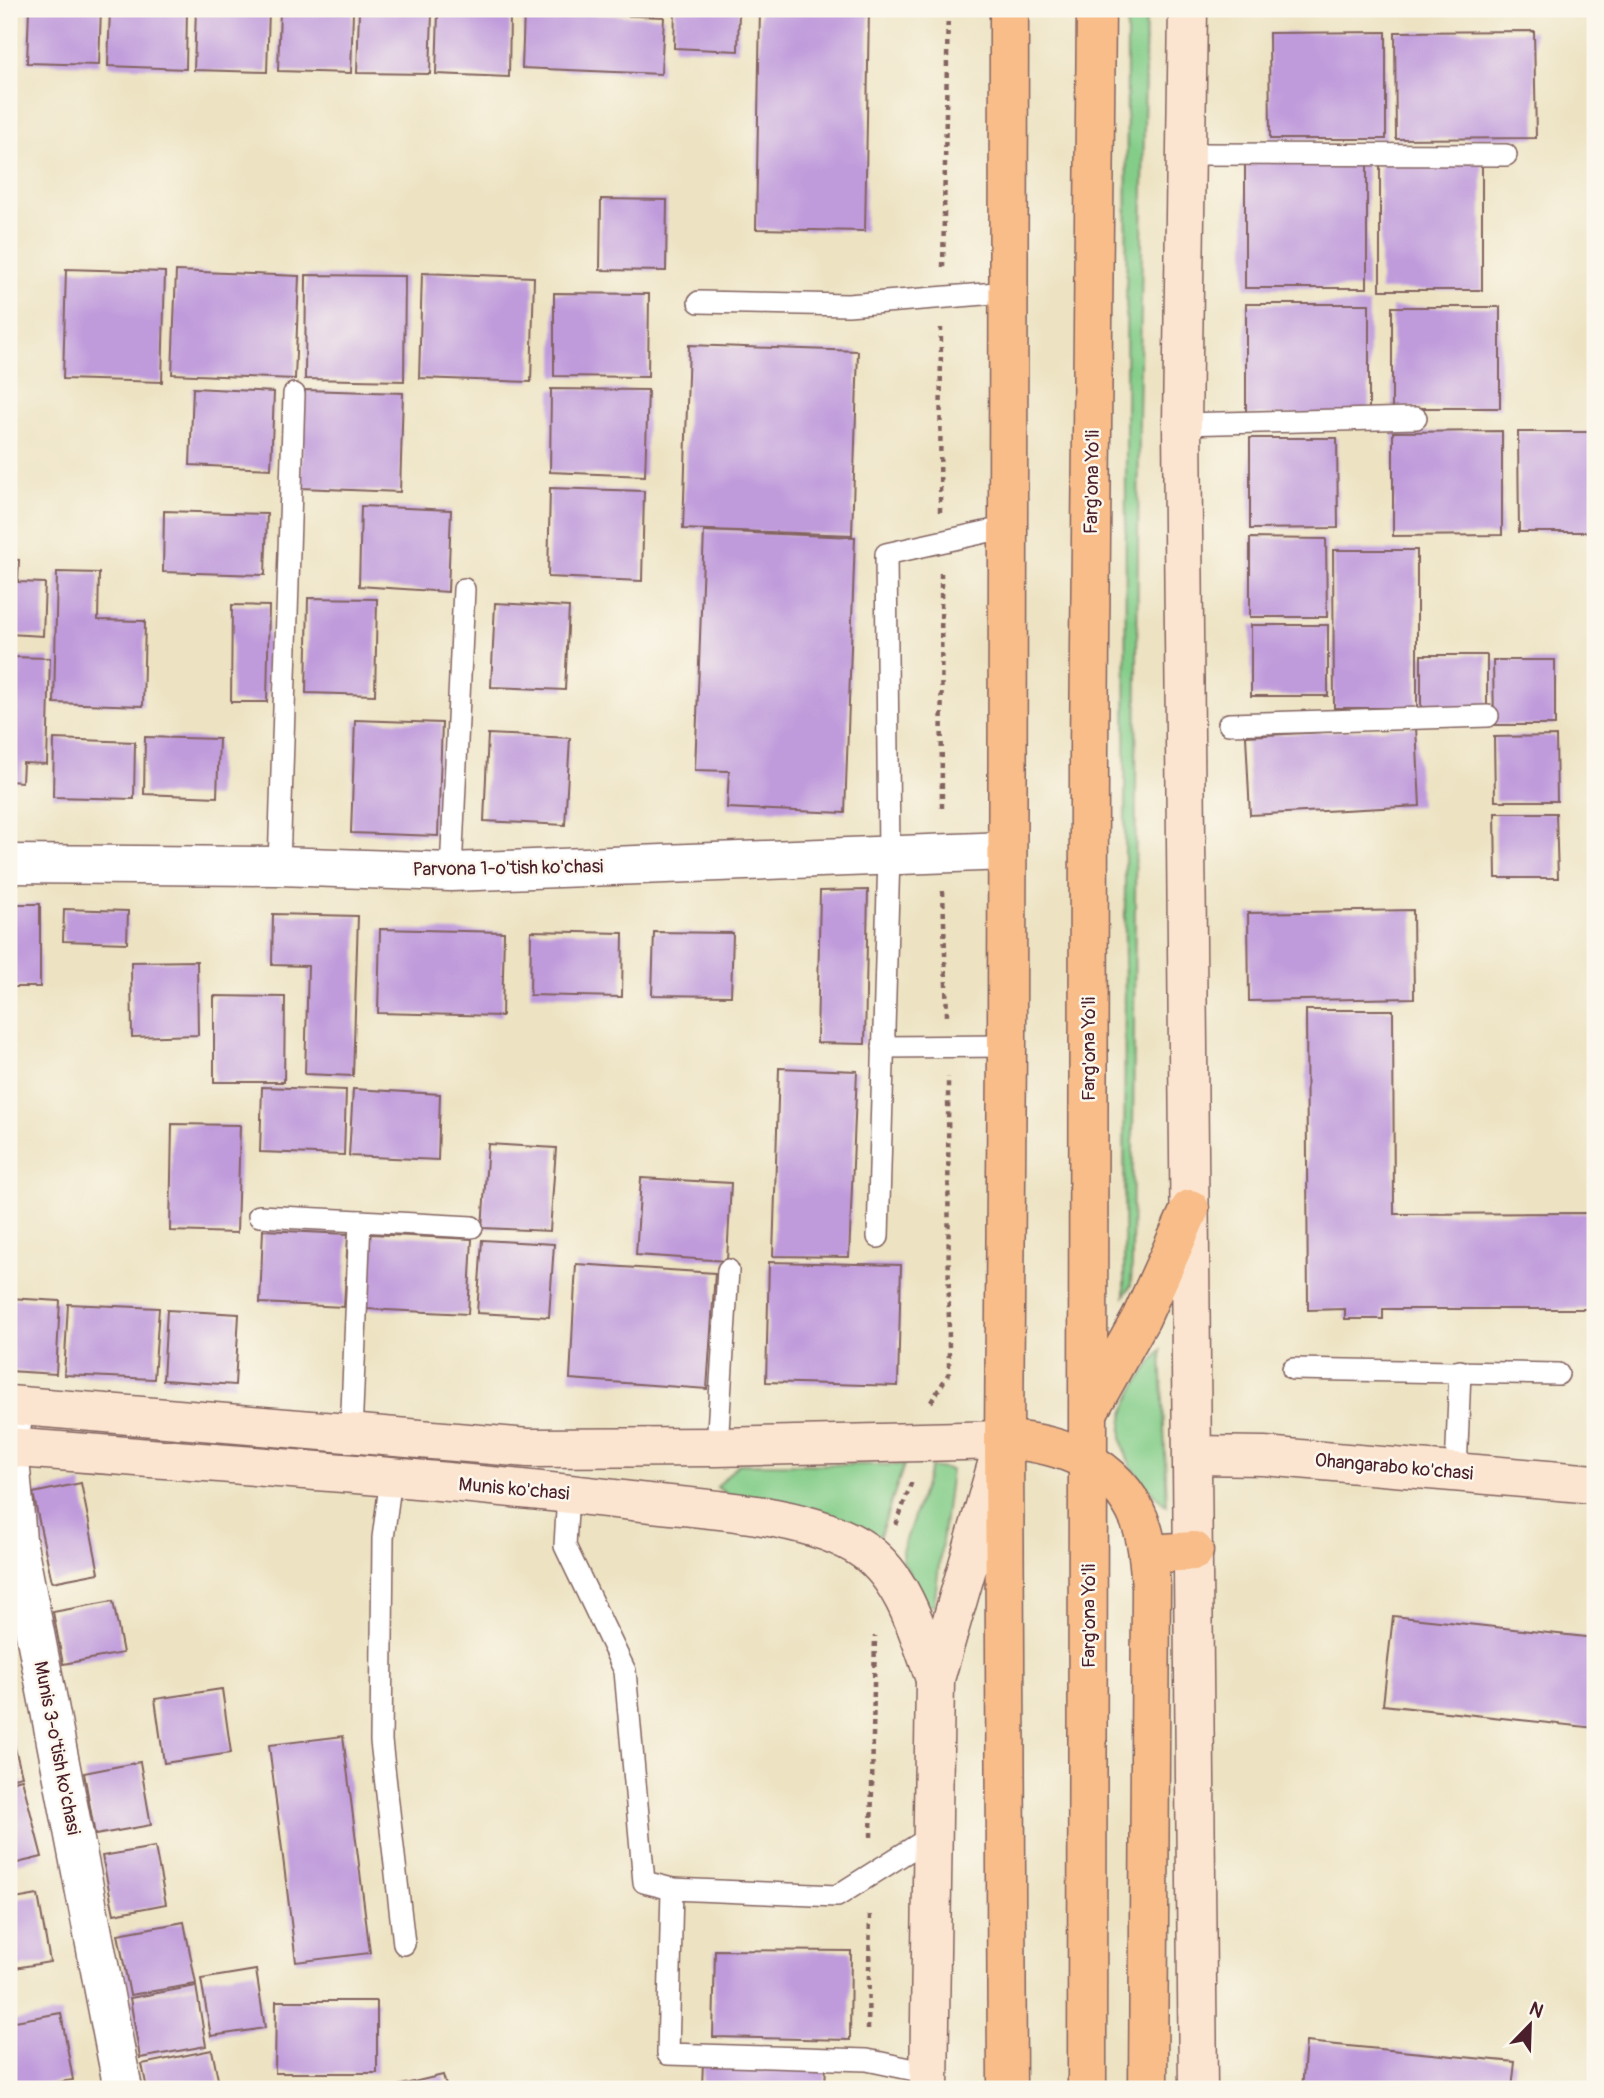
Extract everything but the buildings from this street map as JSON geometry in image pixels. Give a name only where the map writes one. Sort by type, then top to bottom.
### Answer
[{"type":"main road","points":[[1007,2089],[1004,1440],[1009,9]]},
{"type":"main road","name":"Farg'ona Yo'li","points":[[1087,2089],[1089,750],[1096,9]]},
{"type":"main road","points":[[1088,1410],[1141,1318],[1190,1209]]},
{"type":"main road","points":[[1004,1440],[1049,1445],[1089,1460],[1106,1474],[1132,1505],[1140,1521],[1148,1554],[1152,1587],[1148,2089]]},
{"type":"main road","points":[[1148,1554],[1194,1551]]},
{"type":"street","points":[[1188,9],[1182,424],[1198,2089]]},
{"type":"street","name":"Parvona 1-o'tish ko'chasi","points":[[9,864],[279,866],[451,872],[1007,851]]},
{"type":"street","points":[[12,1405],[528,1448],[717,1447],[1004,1440],[935,1679],[929,2081]]},
{"type":"street","name":"Munis 3-o'tish ko'chasi","points":[[12,1405],[9,1447],[16,1540],[123,2089]]},
{"type":"street","name":"Munis ko'chasi","points":[[9,1447],[568,1493],[760,1517],[812,1528],[848,1542],[881,1565],[907,1606],[935,1679]]},
{"type":"street","name":"Ohangarabo ko'chasi","points":[[1193,1455],[1264,1456],[1595,1484]]},
{"type":"lane","points":[[1186,154],[1506,155]]},
{"type":"lane","points":[[699,302],[848,305],[1009,292]]},
{"type":"lane","points":[[279,866],[294,394]]},
{"type":"lane","points":[[1182,424],[1416,418]]},
{"type":"lane","points":[[878,1237],[889,856],[886,554],[1008,527]]},
{"type":"lane","points":[[451,872],[464,589]]},
{"type":"lane","points":[[1229,724],[1488,716]]},
{"type":"lane","points":[[883,1047],[1007,1045]]},
{"type":"lane","points":[[259,1216],[472,1227]]},
{"type":"lane","points":[[351,1434],[360,1221]]},
{"type":"lane","points":[[717,1447],[728,1270]]},
{"type":"lane","points":[[1293,1369],[1558,1374]]},
{"type":"lane","points":[[1456,1472],[1460,1371]]},
{"type":"lane","points":[[391,1478],[383,1538],[381,1741],[404,1944]]},
{"type":"lane","points":[[568,1493],[565,1546],[625,1671],[644,1882],[673,1889],[837,1896],[932,1836]]},
{"type":"lane","points":[[673,1889],[668,2054],[867,2060],[929,2081]]},
{"type":"green space","points":[[1127,9],[1146,9],[1139,424],[1132,1261],[1131,1285],[1124,1296]]},
{"type":"green space","points":[[1161,1350],[1167,1506],[1146,1486],[1132,1467],[1124,1449],[1122,1430],[1125,1412],[1133,1392]]},
{"type":"green space","points":[[738,1464],[904,1465],[879,1538],[729,1496],[717,1487]]},
{"type":"green space","points":[[931,1467],[951,1470],[934,1605],[927,1605],[903,1562],[902,1551]]}]
